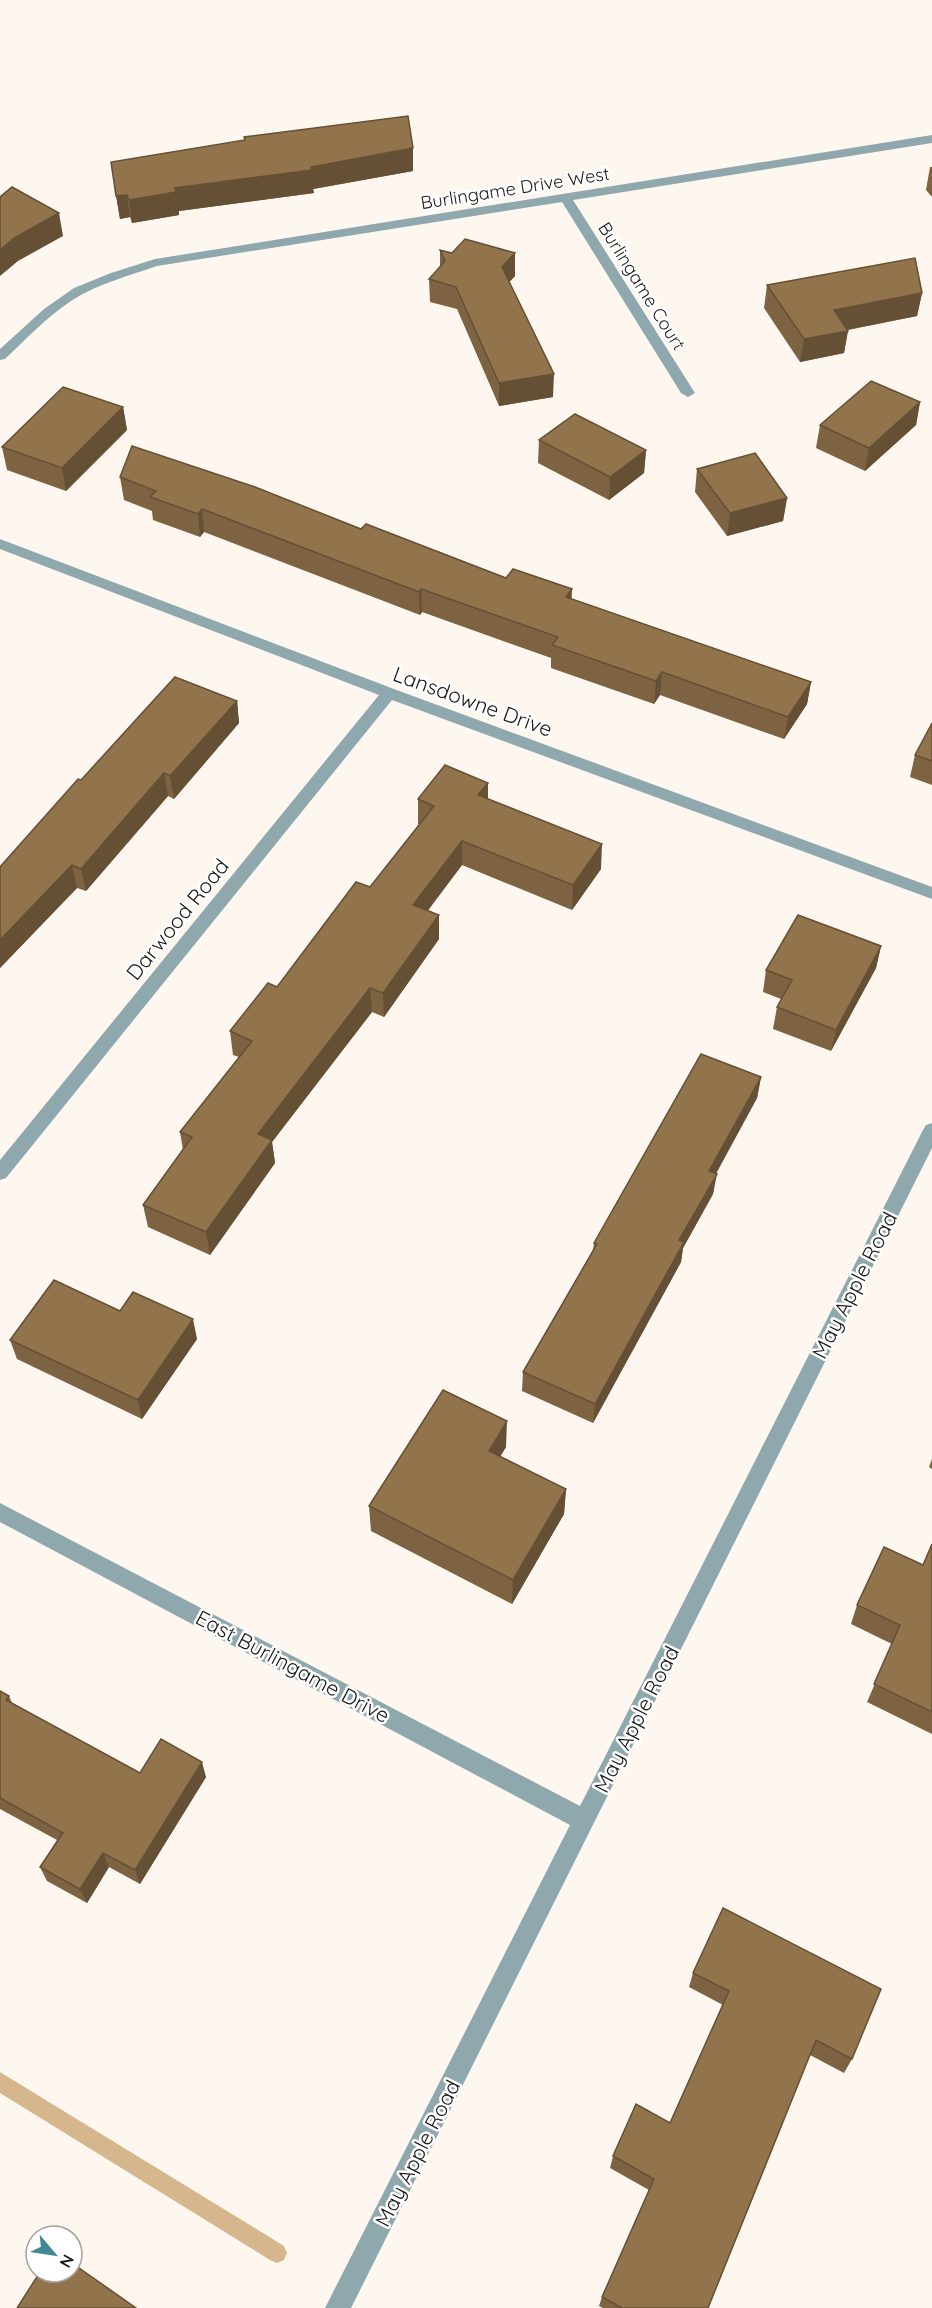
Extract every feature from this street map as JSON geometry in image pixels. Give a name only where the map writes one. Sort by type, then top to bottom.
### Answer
[{"type":"street","name":"Burlingame Drive West","points":[[0,356],[56,306],[82,289],[105,278],[155,263],[932,140]]},
{"type":"street","name":"Burlingame Court","points":[[566,199],[688,393]]},
{"type":"street","name":"Lansdowne Drive","points":[[0,544],[389,693],[932,893]]},
{"type":"street","name":"Darwood Road","points":[[0,1173],[389,693]]},
{"type":"street","name":"May Apple Road","points":[[338,2308],[932,1130]]},
{"type":"street","name":"East Burlingame Drive","points":[[0,1512],[585,1821]]},
{"type":"building","points":[[408,116],[413,148],[311,167],[312,170],[175,188],[176,192],[129,200],[127,195],[116,196],[111,162],[245,140],[244,137]]},
{"type":"building","points":[[12,187],[59,213],[14,238],[0,250],[0,197]]},
{"type":"building","points":[[465,239],[515,253],[502,267],[554,374],[499,383],[456,287],[429,279],[445,261],[440,250],[452,253]]},
{"type":"building","points":[[915,258],[922,293],[834,310],[848,331],[804,339],[767,285]]},
{"type":"building","points":[[871,381],[920,402],[869,448],[820,425]]},
{"type":"building","points":[[63,387],[123,407],[62,468],[2,447]]},
{"type":"building","points":[[575,414],[646,450],[610,477],[539,440]]},
{"type":"building","points":[[132,446],[255,487],[361,529],[366,524],[506,578],[513,569],[572,589],[566,597],[811,682],[788,717],[662,672],[656,681],[552,645],[558,637],[421,589],[419,592],[202,509],[198,514],[150,497],[156,491],[120,477]]},
{"type":"building","points":[[755,453],[787,498],[730,513],[697,469]]},
{"type":"building","points":[[175,677],[237,701],[170,776],[164,773],[81,869],[72,865],[0,940],[0,867],[78,779],[81,780]]},
{"type":"building","points":[[932,723],[932,761],[915,755]]},
{"type":"building","points":[[445,765],[488,783],[478,795],[602,844],[573,885],[462,841],[413,905],[439,915],[383,993],[370,988],[258,1134],[272,1140],[206,1232],[143,1205],[192,1137],[180,1132],[252,1041],[230,1031],[268,983],[277,987],[356,882],[370,887],[434,806],[418,799]]},
{"type":"building","points":[[798,915],[881,946],[836,1030],[777,1007],[792,980],[766,970]]},
{"type":"building","points":[[701,1054],[761,1077],[709,1171],[717,1174],[679,1240],[684,1242],[595,1404],[523,1372],[597,1244],[594,1243]]},
{"type":"building","points":[[54,1280],[120,1311],[133,1292],[193,1319],[138,1400],[10,1340]]},
{"type":"building","points":[[443,1390],[507,1421],[489,1451],[566,1489],[513,1580],[369,1506]]},
{"type":"building","points":[[932,1544],[932,1712],[874,1684],[900,1625],[857,1605],[884,1547],[923,1565]]},
{"type":"building","points":[[0,1691],[9,1696],[6,1700],[140,1773],[161,1739],[202,1762],[135,1870],[103,1853],[80,1889],[40,1867],[63,1833],[0,1798]]},
{"type":"building","points":[[723,1908],[881,1989],[852,2059],[816,2040],[708,2308],[622,2308],[602,2297],[654,2179],[613,2156],[636,2104],[670,2123],[729,1991],[693,1973]]},
{"type":"building","points":[[84,2271],[136,2308],[17,2308],[32,2284],[84,2284]]},
{"type":"waterway","points":[[0,2082],[277,2253]]}]
